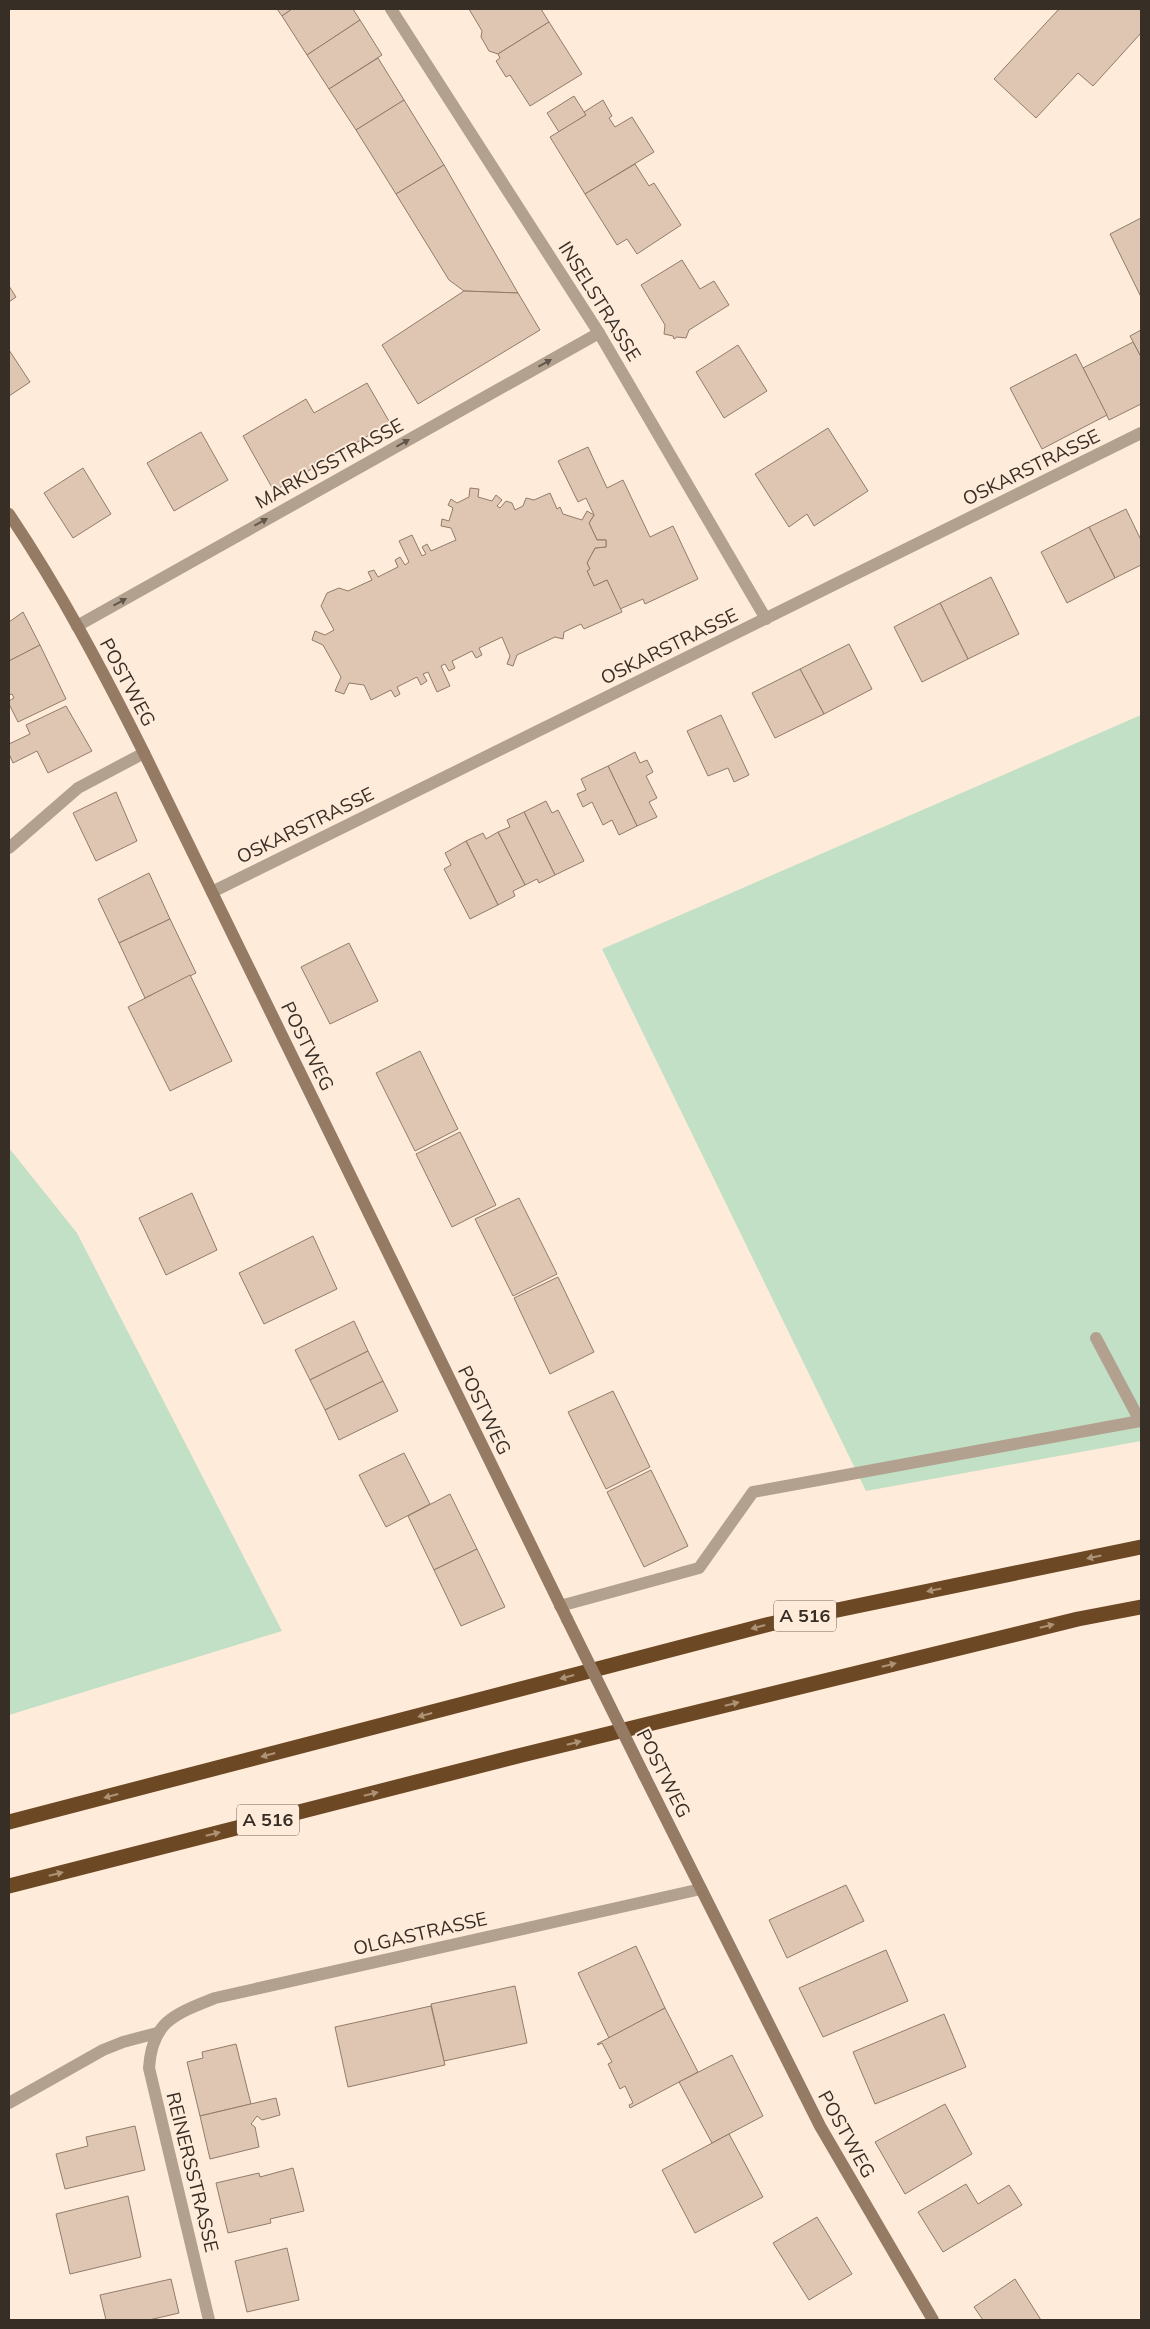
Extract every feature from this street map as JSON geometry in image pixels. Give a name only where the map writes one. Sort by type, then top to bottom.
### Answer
[{"type":"highway","name":"A 516","points":[[9,1822],[770,1624],[1141,1547]]},
{"type":"highway","name":"A 516","points":[[9,1886],[536,1752],[1078,1619],[1141,1607]]},
{"type":"main road","name":"POSTWEG","points":[[9,514],[38,557],[77,626],[144,753],[560,1606],[820,2126],[933,2320]]},
{"type":"street","name":"INSELSTRASSE","points":[[391,9],[599,333],[766,619]]},
{"type":"street","name":"MARKUSSTRASSE","points":[[77,626],[599,333]]},
{"type":"street","name":"OSKARSTRASSE","points":[[212,892],[1141,433]]},
{"type":"street","points":[[9,848],[78,788],[144,753]]},
{"type":"street","points":[[560,1606],[699,1568],[753,1492],[1140,1421],[1096,1338]]},
{"type":"street","name":"OLGASTRASSE","points":[[157,2033],[172,2018],[215,1998],[701,1889]]},
{"type":"street","points":[[9,2103],[103,2050],[123,2042],[157,2033]]},
{"type":"street","name":"REINERSSTRASSE","points":[[157,2033],[150,2050],[148,2068],[210,2320]]},
{"type":"green space","points":[[1141,715],[1141,1441],[866,1491],[602,949]]},
{"type":"green space","points":[[9,1148],[77,1233],[282,1631],[9,1715]]},
{"type":"building","points":[[277,9],[292,9],[282,16]]},
{"type":"building","points":[[292,9],[353,9],[360,20],[307,55],[282,16]]},
{"type":"building","points":[[469,9],[541,9],[549,22],[498,54],[489,51],[481,37],[482,31]]},
{"type":"building","points":[[1059,9],[1141,9],[1141,33],[1093,86],[1078,73],[1036,118],[994,79]]},
{"type":"building","points":[[360,20],[382,55],[329,89],[307,55]]},
{"type":"building","points":[[549,22],[582,74],[530,106],[510,75],[506,77],[496,61],[500,58],[498,54]]},
{"type":"building","points":[[378,58],[404,100],[356,130],[329,89]]},
{"type":"building","points":[[574,96],[586,115],[559,132],[547,113]]},
{"type":"building","points":[[404,100],[444,165],[396,194],[356,130]]},
{"type":"building","points":[[603,100],[612,116],[609,118],[615,127],[632,117],[654,152],[585,194],[550,137],[586,115],[584,112]]},
{"type":"building","points":[[635,164],[649,186],[654,183],[681,225],[637,254],[627,239],[617,245],[585,194]]},
{"type":"building","points":[[444,165],[518,293],[464,291],[449,280],[396,194]]},
{"type":"building","points":[[1141,218],[1141,297],[1110,234]]},
{"type":"building","points":[[682,260],[700,289],[714,281],[729,305],[689,330],[686,338],[677,337],[674,339],[673,336],[664,334],[665,325],[641,285]]},
{"type":"building","points":[[9,286],[16,297],[9,302]]},
{"type":"building","points":[[464,291],[518,293],[540,330],[418,404],[382,345]]},
{"type":"building","points":[[1141,330],[1141,357],[1130,336]]},
{"type":"building","points":[[1133,342],[1141,357],[1141,404],[1109,420],[1083,368]]},
{"type":"building","points":[[738,345],[767,391],[724,418],[696,372]]},
{"type":"building","points":[[9,350],[30,382],[9,396]]},
{"type":"building","points":[[1076,354],[1107,415],[1042,449],[1010,388]]},
{"type":"building","points":[[367,383],[390,423],[274,491],[243,436],[306,399],[314,413]]},
{"type":"building","points":[[828,428],[868,491],[814,526],[807,514],[789,527],[755,474]]},
{"type":"building","points":[[201,432],[228,480],[174,511],[147,463]]},
{"type":"building","points":[[588,447],[607,488],[623,480],[650,537],[673,526],[698,579],[645,604],[643,599],[620,609],[607,580],[594,586],[587,571],[590,569],[587,563],[595,548],[606,547],[606,540],[597,540],[589,523],[594,515],[586,498],[578,502],[558,461]]},
{"type":"building","points":[[83,468],[111,514],[73,538],[44,493]]},
{"type":"building","points":[[470,488],[479,489],[478,497],[492,501],[496,495],[502,500],[497,506],[500,508],[506,501],[512,503],[515,510],[523,506],[526,498],[534,500],[550,493],[557,509],[560,507],[563,514],[582,520],[587,511],[594,515],[589,523],[597,540],[606,540],[606,547],[595,548],[587,563],[590,569],[587,571],[594,586],[607,580],[622,612],[584,629],[581,624],[564,632],[563,639],[555,637],[517,655],[513,666],[507,664],[510,656],[502,637],[479,648],[482,655],[476,658],[472,651],[452,661],[455,668],[449,671],[445,664],[441,666],[450,686],[437,692],[428,672],[423,674],[427,681],[421,685],[417,677],[397,687],[400,694],[395,697],[391,690],[371,700],[364,685],[349,683],[344,694],[335,691],[341,677],[323,645],[312,640],[315,631],[325,635],[334,630],[321,606],[327,593],[339,588],[348,591],[372,580],[368,572],[374,570],[378,577],[398,567],[395,560],[400,557],[405,565],[409,562],[399,541],[412,535],[422,556],[426,554],[422,547],[427,544],[431,551],[456,540],[451,528],[441,526],[442,519],[449,521],[453,508],[448,505],[451,499],[457,503],[469,497]]},
{"type":"building","points":[[1126,509],[1141,540],[1141,565],[1115,578],[1089,527]]},
{"type":"building","points":[[1089,527],[1115,578],[1067,603],[1041,552]]},
{"type":"building","points":[[991,577],[1019,634],[968,659],[940,603]]},
{"type":"building","points":[[940,603],[968,659],[922,682],[894,627]]},
{"type":"building","points":[[23,612],[40,645],[9,661],[9,622]]},
{"type":"building","points":[[849,644],[872,689],[824,714],[800,669]]},
{"type":"building","points":[[40,645],[66,699],[18,722],[9,704],[9,701],[14,698],[12,694],[9,695],[9,661]]},
{"type":"building","points":[[800,669],[824,714],[775,738],[752,693]]},
{"type":"building","points":[[66,706],[92,751],[48,773],[37,751],[13,763],[9,754],[9,744],[30,734],[26,725]]},
{"type":"building","points":[[721,715],[749,775],[734,782],[728,768],[708,776],[687,731]]},
{"type":"building","points":[[635,752],[640,763],[647,760],[653,772],[646,776],[657,798],[649,802],[657,817],[637,826],[608,766]]},
{"type":"building","points":[[608,766],[637,826],[619,835],[612,820],[603,825],[592,802],[583,807],[577,794],[586,790],[581,779]]},
{"type":"building","points":[[116,792],[137,841],[96,861],[73,813]]},
{"type":"building","points":[[546,801],[552,813],[558,810],[584,861],[555,875],[524,812]]},
{"type":"building","points":[[524,812],[555,875],[539,883],[537,879],[525,885],[498,832],[510,827],[507,820]]},
{"type":"building","points":[[498,832],[525,885],[513,891],[515,896],[498,905],[466,841],[483,833],[486,839]]},
{"type":"building","points":[[466,841],[498,905],[470,919],[444,869],[451,865],[445,853]]},
{"type":"building","points":[[149,873],[170,919],[119,943],[98,899]]},
{"type":"building","points":[[170,919],[196,973],[145,998],[119,943]]},
{"type":"building","points":[[349,943],[378,1001],[330,1024],[301,967]]},
{"type":"building","points":[[190,975],[232,1061],[170,1091],[128,1007]]},
{"type":"building","points":[[420,1051],[458,1129],[415,1151],[376,1073]]},
{"type":"building","points":[[460,1132],[496,1205],[452,1227],[416,1154]]},
{"type":"building","points":[[192,1193],[217,1250],[166,1275],[139,1218]]},
{"type":"building","points":[[519,1198],[557,1274],[513,1296],[475,1219]]},
{"type":"building","points":[[313,1236],[337,1289],[264,1324],[239,1273]]},
{"type":"building","points":[[558,1277],[594,1352],[550,1374],[514,1298]]},
{"type":"building","points":[[354,1321],[368,1351],[310,1380],[295,1350]]},
{"type":"building","points":[[368,1351],[383,1381],[325,1410],[310,1380]]},
{"type":"building","points":[[383,1381],[398,1411],[339,1440],[325,1410]]},
{"type":"building","points":[[613,1391],[650,1467],[606,1489],[568,1412]]},
{"type":"building","points":[[404,1453],[430,1504],[386,1527],[359,1475]]},
{"type":"building","points":[[651,1470],[688,1546],[644,1567],[607,1492]]},
{"type":"building","points":[[450,1494],[477,1549],[434,1570],[408,1516]]},
{"type":"building","points":[[477,1549],[505,1607],[461,1626],[434,1570]]},
{"type":"building","points":[[846,1885],[864,1921],[787,1958],[769,1920]]},
{"type":"building","points":[[636,1946],[665,2008],[609,2038],[578,1973]]},
{"type":"building","points":[[886,1950],[908,2001],[823,2037],[799,1988]]},
{"type":"building","points":[[515,1986],[527,2043],[444,2061],[431,2004]]},
{"type":"building","points":[[431,2006],[445,2065],[348,2087],[335,2027]]},
{"type":"building","points":[[665,2008],[698,2072],[630,2108],[629,2105],[633,2103],[625,2086],[620,2089],[608,2064],[612,2062],[602,2043],[597,2044]]},
{"type":"building","points":[[944,2014],[966,2067],[875,2104],[853,2052]]},
{"type":"building","points":[[236,2044],[251,2104],[200,2116],[187,2062],[203,2058],[202,2052]]},
{"type":"building","points":[[732,2055],[763,2116],[712,2143],[679,2082]]},
{"type":"building","points":[[276,2098],[280,2115],[262,2120],[257,2116],[251,2124],[255,2127],[259,2147],[210,2159],[200,2116]]},
{"type":"building","points":[[945,2104],[972,2154],[905,2194],[875,2142]]},
{"type":"building","points":[[135,2126],[145,2170],[65,2189],[56,2154],[88,2146],[86,2137]]},
{"type":"building","points":[[729,2134],[763,2197],[695,2233],[662,2170]]},
{"type":"building","points":[[293,2168],[304,2211],[270,2219],[271,2223],[228,2233],[216,2183],[259,2173],[260,2177]]},
{"type":"building","points":[[966,2184],[978,2204],[1009,2185],[1022,2205],[943,2252],[918,2212]]},
{"type":"building","points":[[128,2196],[141,2257],[70,2274],[56,2214]]},
{"type":"building","points":[[817,2217],[852,2274],[809,2300],[773,2243]]},
{"type":"building","points":[[287,2248],[299,2300],[247,2312],[235,2261]]},
{"type":"building","points":[[171,2279],[179,2313],[149,2320],[106,2320],[100,2295]]},
{"type":"building","points":[[1015,2279],[1041,2320],[983,2320],[974,2307]]}]
